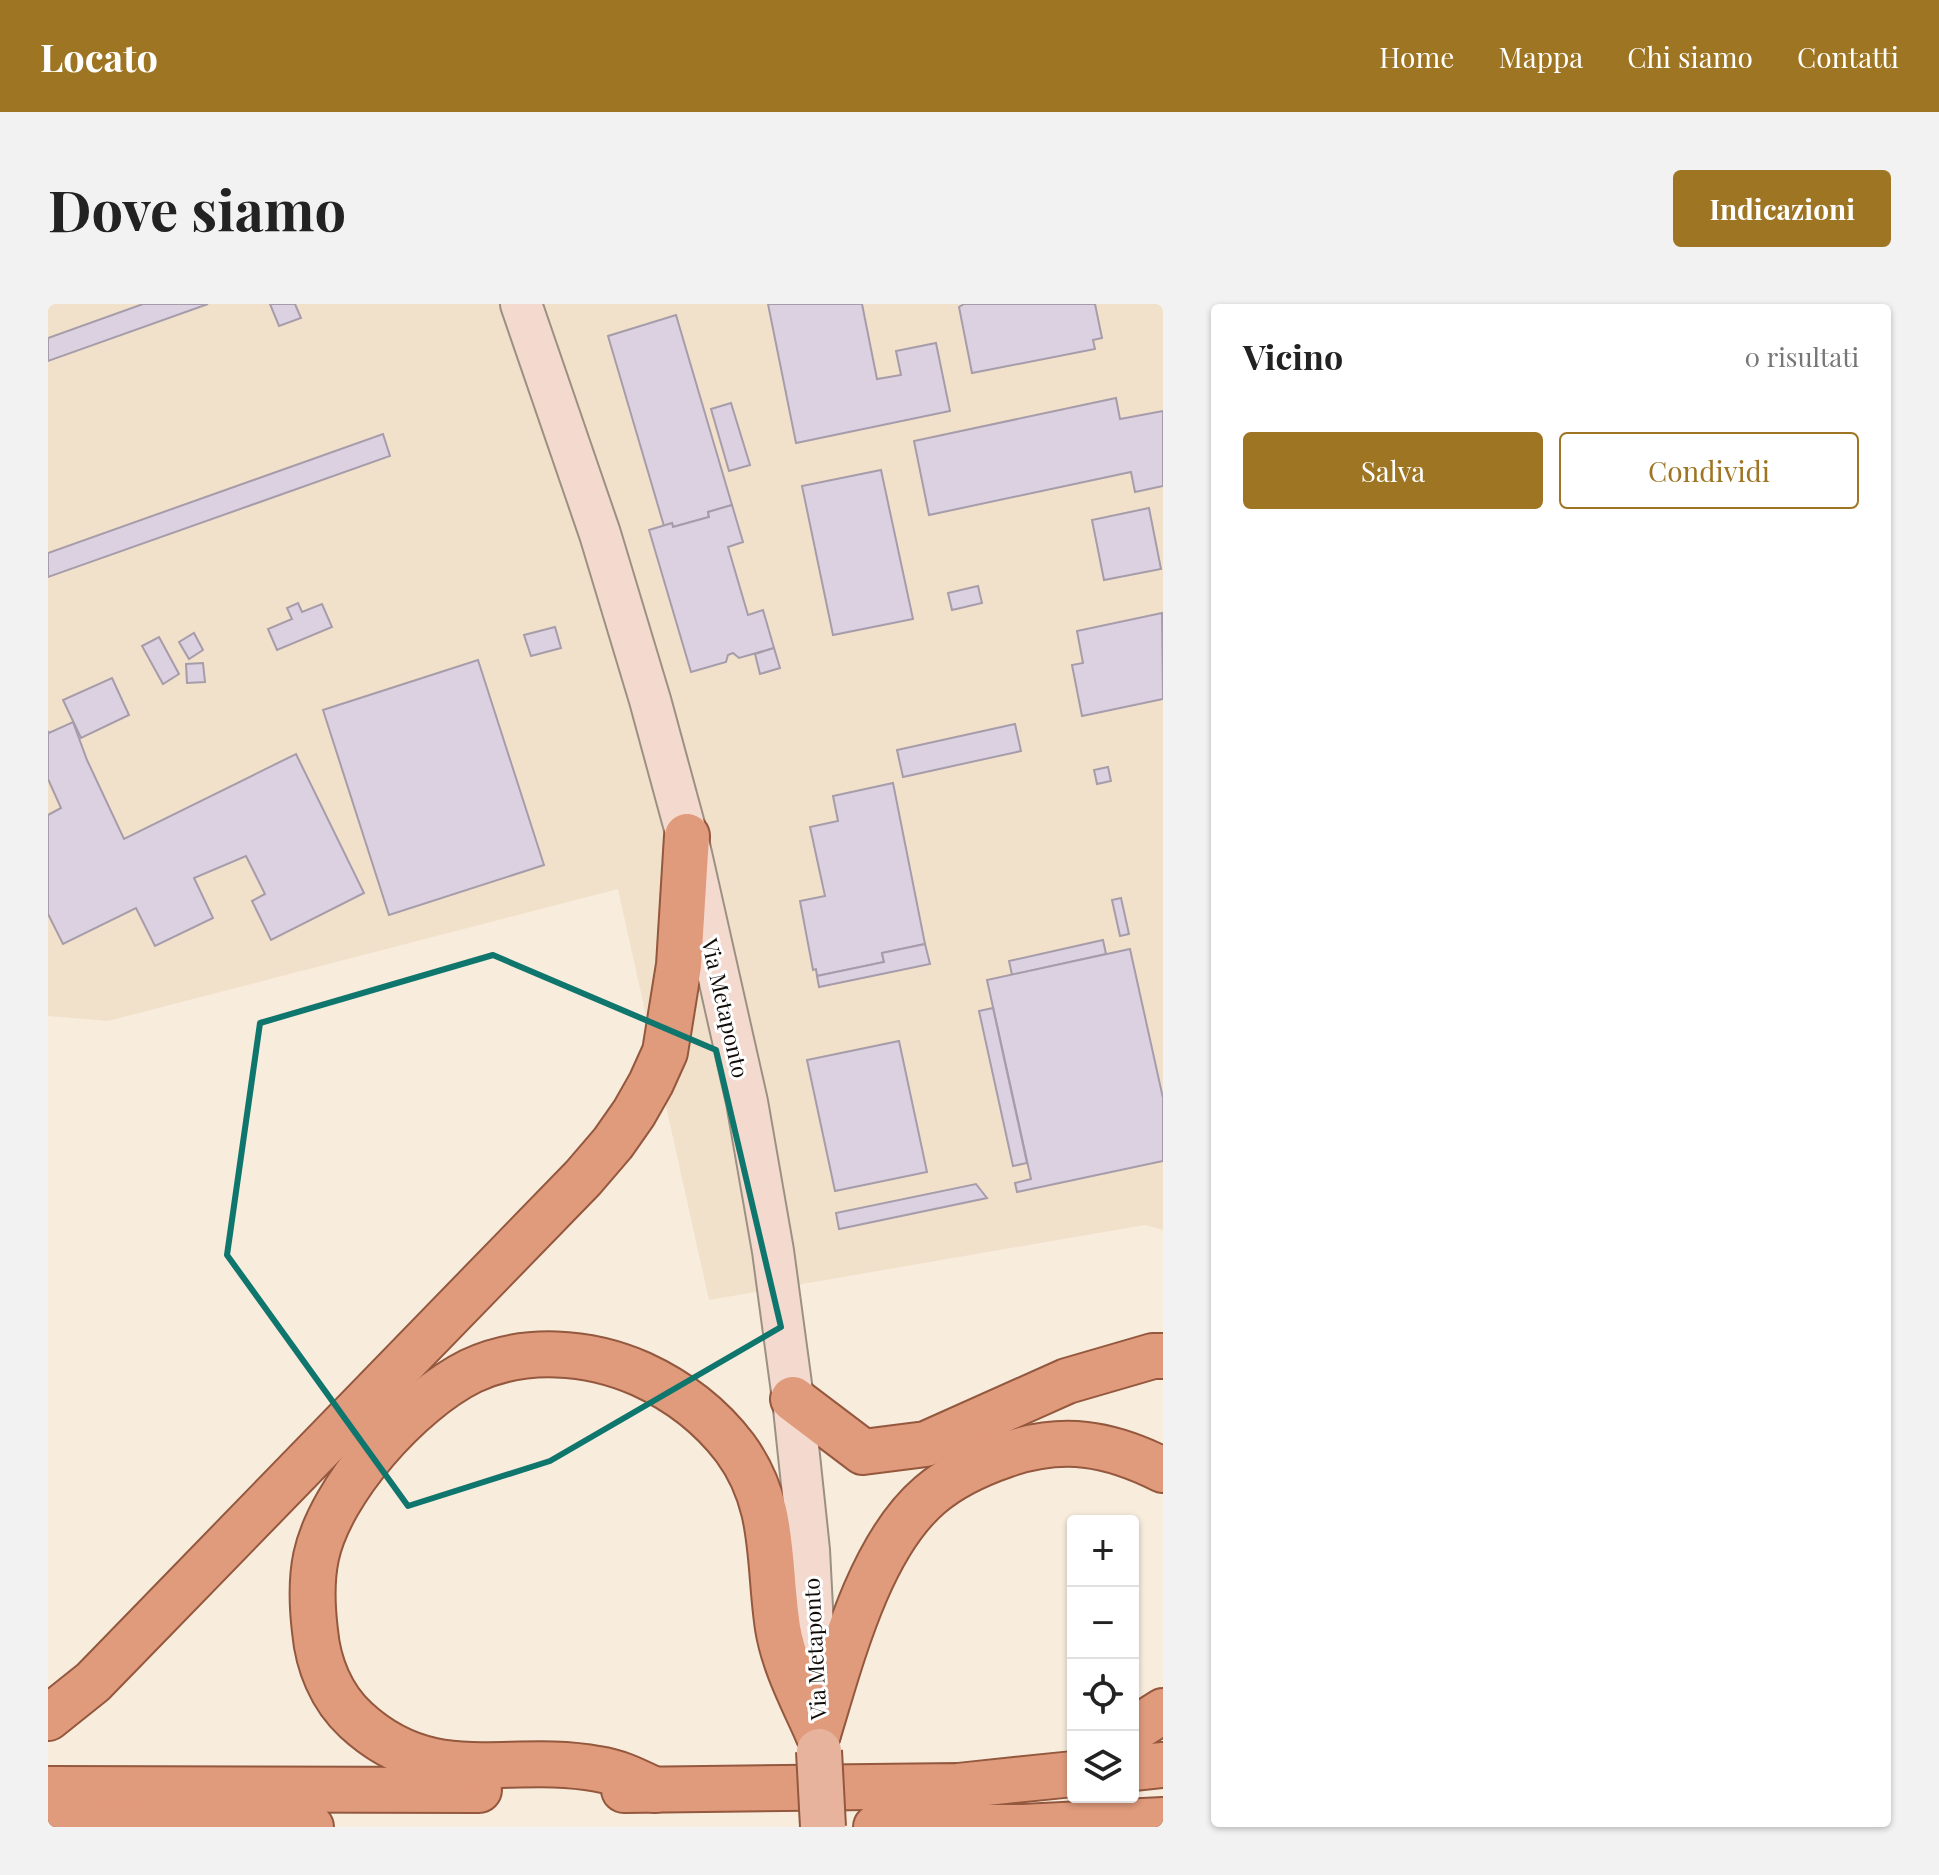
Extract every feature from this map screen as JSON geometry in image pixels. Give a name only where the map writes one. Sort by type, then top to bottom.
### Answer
[{"type":"highway","points":[[48,1718],[93,1682],[583,1178],[613,1143],[651,1083],[665,1052],[679,965],[687,836]]},
{"type":"highway","points":[[655,1790],[619,1773],[594,1768],[470,1766],[441,1763],[393,1749],[353,1718],[336,1698],[325,1673],[316,1646],[312,1582],[316,1554],[327,1524],[356,1475],[400,1425],[423,1403],[472,1371],[524,1356],[578,1356],[604,1360],[657,1382],[687,1399],[713,1423],[736,1449],[762,1497],[770,1530],[781,1642],[819,1742]]},
{"type":"highway","points":[[793,1399],[863,1452],[926,1444],[1067,1381],[1153,1356],[1163,1356]]},
{"type":"highway","points":[[819,1742],[855,1616],[878,1567],[913,1512],[930,1495],[953,1478],[992,1459],[1048,1445],[1083,1443],[1114,1449],[1163,1470]]},
{"type":"highway","points":[[1139,1726],[1163,1711]]},
{"type":"highway","points":[[958,1786],[1019,1762],[1067,1754]]},
{"type":"highway","points":[[1139,1767],[1163,1765]]},
{"type":"highway","points":[[48,1789],[655,1790],[958,1786],[1067,1775]]},
{"type":"highway","points":[[876,1827],[1023,1827],[1163,1820]]},
{"type":"highway","points":[[48,1825],[311,1827]]},
{"type":"main road","name":"Via Metaponto","points":[[521,304],[600,534],[650,700],[687,836],[747,1102],[773,1251],[793,1399],[809,1550],[819,1742]]},
{"type":"main road","points":[[819,1742],[823,1827]]},
{"type":"highlighted area","points":[[493,955],[716,1050],[781,1327],[550,1461],[408,1506],[227,1255],[260,1023]]},
{"type":"shaded area","points":[[48,304],[1163,304],[1163,1230],[1145,1225],[709,1300],[618,889],[108,1021],[48,1016]]},
{"type":"building","points":[[143,304],[208,304],[48,361],[48,338]]},
{"type":"building","points":[[270,304],[295,304],[301,318],[279,326]]},
{"type":"building","points":[[768,304],[862,304],[877,379],[901,375],[896,351],[936,343],[950,411],[796,443]]},
{"type":"building","points":[[964,304],[1095,304],[1102,338],[1093,340],[1095,349],[972,373],[959,307]]},
{"type":"building","points":[[676,315],[732,505],[708,512],[709,517],[673,527],[672,523],[664,526],[608,336]]},
{"type":"building","points":[[1116,398],[1120,419],[1163,411],[1163,486],[1135,492],[1131,472],[929,515],[914,441]]},
{"type":"building","points":[[731,403],[750,465],[729,471],[711,409]]},
{"type":"building","points":[[383,434],[390,456],[48,577],[48,553]]},
{"type":"building","points":[[881,470],[913,619],[833,635],[802,486]]},
{"type":"building","points":[[732,505],[743,542],[728,547],[748,615],[763,610],[774,648],[739,658],[733,653],[728,655],[726,662],[691,672],[649,530],[709,517],[708,512]]},
{"type":"building","points":[[1149,508],[1161,569],[1104,580],[1092,520]]},
{"type":"building","points":[[978,586],[982,603],[952,610],[948,593]]},
{"type":"building","points":[[298,603],[302,612],[322,604],[332,627],[277,650],[268,629],[292,619],[287,608]]},
{"type":"building","points":[[1162,613],[1163,699],[1082,716],[1072,665],[1083,663],[1077,631]]},
{"type":"building","points":[[555,627],[561,648],[531,656],[524,635]]},
{"type":"building","points":[[194,633],[203,650],[189,659],[179,642]]},
{"type":"building","points":[[159,637],[179,674],[163,684],[142,646]]},
{"type":"building","points":[[774,648],[780,668],[760,674],[755,654]]},
{"type":"building","points":[[478,660],[544,865],[389,915],[323,710]]},
{"type":"building","points":[[203,663],[205,682],[187,683],[186,664]]},
{"type":"building","points":[[112,678],[129,715],[81,738],[63,700]]},
{"type":"building","points":[[73,722],[124,839],[296,754],[364,893],[271,940],[252,901],[265,894],[246,856],[194,878],[213,918],[155,946],[136,908],[63,944],[48,914],[48,815],[61,808],[48,779],[48,731]]},
{"type":"building","points":[[1015,724],[1021,751],[903,777],[897,750]]},
{"type":"building","points":[[1108,767],[1111,781],[1097,784],[1094,770]]},
{"type":"building","points":[[893,783],[925,944],[882,953],[884,962],[817,976],[816,969],[813,970],[800,901],[825,896],[810,827],[838,821],[833,796]]},
{"type":"building","points":[[1121,898],[1129,934],[1120,936],[1112,900]]},
{"type":"building","points":[[1103,940],[1106,954],[1012,975],[1009,961]]},
{"type":"building","points":[[925,944],[930,964],[819,987],[817,976],[884,962],[882,953]]},
{"type":"building","points":[[1130,949],[1163,1098],[1163,1161],[1017,1192],[1015,1183],[1031,1179],[987,980]]},
{"type":"building","points":[[993,1008],[1027,1163],[1013,1166],[979,1011]]},
{"type":"building","points":[[899,1041],[927,1172],[835,1191],[807,1060]]},
{"type":"building","points":[[976,1184],[987,1198],[839,1229],[836,1213]]}]
